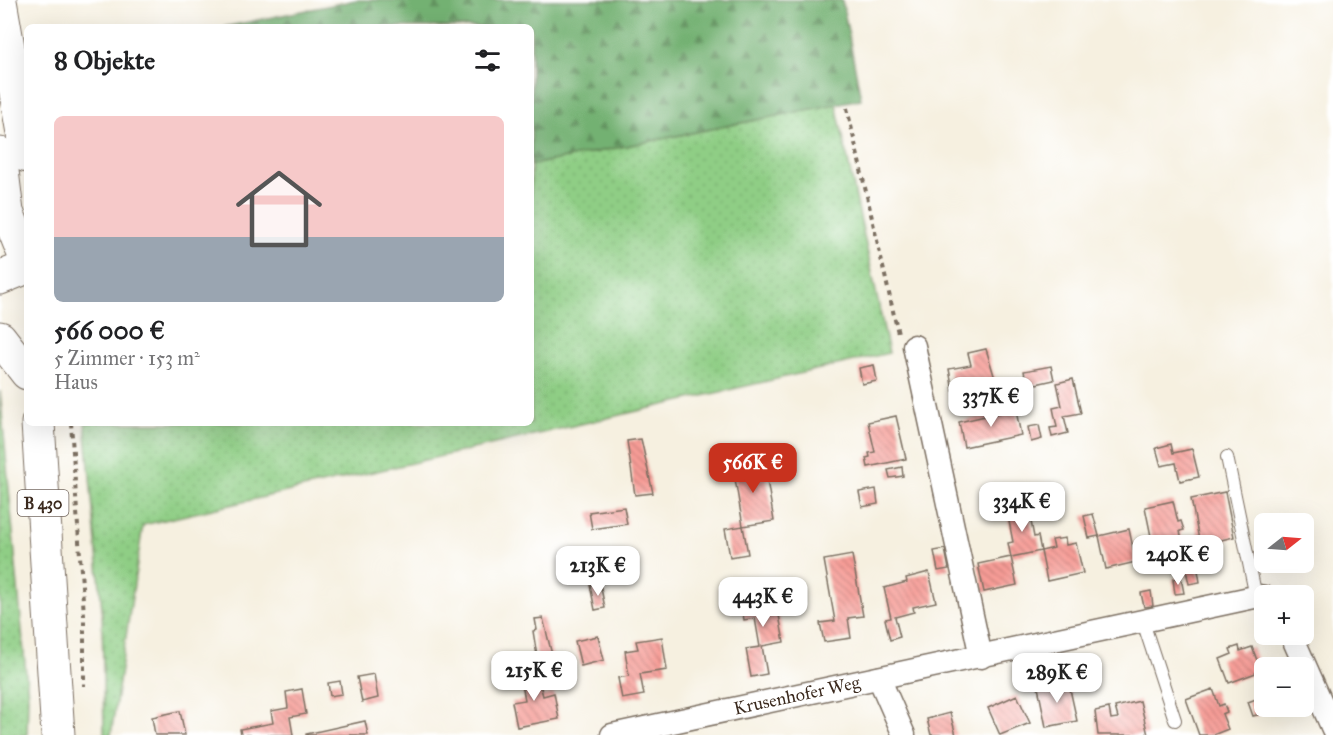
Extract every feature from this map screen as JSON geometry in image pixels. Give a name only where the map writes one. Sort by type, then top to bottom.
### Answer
[{"type":"main road","points":[[0,1],[24,138]]},
{"type":"main road","points":[[0,154],[7,212],[24,254]]},
{"type":"main road","points":[[0,262],[24,266]]},
{"type":"main road","points":[[0,278],[24,267]]},
{"type":"main road","points":[[0,338],[24,368]]},
{"type":"main road","name":"B 430","points":[[38,426],[69,683],[58,735]]},
{"type":"street","points":[[914,346],[981,657]]},
{"type":"street","name":"Krusenhofer Weg","points":[[612,735],[1254,598]]},
{"type":"street","points":[[1296,645],[1333,729]]},
{"type":"street","points":[[879,678],[904,735]]},
{"type":"lane","points":[[1227,457],[1257,585]]},
{"type":"lane","points":[[1143,622],[1175,720]]},
{"type":"path","points":[[847,108],[901,344],[914,346]]},
{"type":"path","points":[[69,683],[84,615],[71,426]]},
{"type":"green space","points":[[356,0],[842,0],[861,99],[534,164],[534,24],[239,24]]},
{"type":"green space","points":[[836,104],[889,353],[143,525],[111,735],[104,735],[102,609],[85,426],[534,426],[534,164]]},
{"type":"green space","points":[[0,391],[28,696],[27,735],[0,735]]},
{"type":"building","points":[[986,349],[996,382],[953,391],[949,369],[971,365],[968,353]]},
{"type":"building","points":[[874,365],[877,381],[862,384],[859,368]]},
{"type":"building","points":[[1051,366],[1054,380],[1027,386],[1024,371]]},
{"type":"building","points":[[1073,379],[1081,413],[1064,416],[1068,433],[1052,437],[1050,428],[1057,427],[1053,408],[1062,406],[1057,383]]},
{"type":"building","points":[[1015,406],[1021,435],[964,447],[959,422],[1003,412],[1002,409]]},
{"type":"building","points":[[896,416],[906,459],[868,467],[866,458],[870,457],[869,453],[875,452],[868,422]]},
{"type":"building","points":[[1039,425],[1042,439],[1031,442],[1028,427]]},
{"type":"building","points":[[641,439],[653,493],[635,495],[627,441]]},
{"type":"building","points":[[1171,444],[1173,453],[1192,449],[1199,477],[1180,481],[1176,463],[1161,466],[1156,448]]},
{"type":"building","points":[[754,456],[757,469],[765,468],[774,521],[743,526],[734,473],[743,471],[741,458]]},
{"type":"building","points":[[902,467],[903,476],[890,478],[888,470]]},
{"type":"building","points":[[876,489],[878,504],[862,507],[859,492]]},
{"type":"building","points":[[1225,492],[1234,537],[1200,545],[1191,499]]},
{"type":"building","points":[[1173,501],[1178,522],[1181,521],[1184,530],[1180,531],[1184,550],[1155,556],[1145,507]]},
{"type":"building","points":[[1028,506],[1034,537],[1038,536],[1041,551],[1011,557],[1008,543],[1013,542],[1007,511]]},
{"type":"building","points":[[624,507],[627,524],[592,529],[589,512]]},
{"type":"building","points":[[1093,514],[1099,536],[1089,538],[1084,516]]},
{"type":"building","points":[[743,526],[748,554],[730,557],[725,529]]},
{"type":"building","points":[[1129,529],[1136,562],[1106,569],[1099,536]]},
{"type":"building","points":[[1065,538],[1066,545],[1076,543],[1083,573],[1047,581],[1041,551],[1054,548],[1052,540]]},
{"type":"building","points":[[945,549],[949,569],[938,571],[934,551]]},
{"type":"building","points":[[852,555],[863,616],[848,618],[851,638],[824,642],[820,623],[835,621],[824,560]]},
{"type":"building","points":[[1011,557],[1017,585],[984,592],[978,564]]},
{"type":"building","points":[[1196,559],[1200,582],[1189,584],[1184,561]]},
{"type":"building","points":[[929,572],[936,602],[913,607],[914,612],[895,617],[900,637],[890,640],[885,619],[891,618],[884,588],[907,582],[906,578]]},
{"type":"building","points":[[1181,578],[1184,593],[1175,594],[1173,579]]},
{"type":"building","points":[[600,583],[605,608],[595,610],[590,585]]},
{"type":"building","points":[[774,588],[784,642],[762,646],[767,674],[751,677],[746,649],[760,647],[755,618],[744,620],[742,608],[752,606],[750,593]]},
{"type":"building","points":[[1151,591],[1153,606],[1144,607],[1141,593]]},
{"type":"building","points":[[543,618],[553,659],[538,662],[533,631],[537,630],[535,619]]},
{"type":"building","points":[[598,636],[604,660],[581,666],[575,641]]},
{"type":"building","points":[[662,637],[667,670],[640,674],[644,695],[622,699],[618,678],[629,676],[625,651],[638,649],[636,641]]},
{"type":"building","points":[[1239,646],[1240,651],[1252,647],[1256,657],[1254,674],[1229,683],[1220,659],[1232,654],[1230,649]]},
{"type":"building","points":[[534,661],[543,696],[554,693],[559,719],[517,727],[512,702],[525,700],[521,679],[530,677],[527,662]]},
{"type":"building","points":[[374,674],[378,698],[362,702],[357,677]]},
{"type":"building","points":[[1068,680],[1077,721],[1046,727],[1038,687]]},
{"type":"building","points":[[340,681],[342,694],[330,696],[328,683]]},
{"type":"building","points":[[302,689],[306,714],[290,717],[293,735],[241,735],[240,729],[273,723],[271,711],[288,708],[286,692]]},
{"type":"building","points":[[1213,689],[1219,706],[1224,704],[1227,712],[1222,714],[1228,729],[1213,735],[1199,735],[1186,699]]},
{"type":"building","points":[[1017,695],[1030,723],[1000,735],[988,708]]},
{"type":"building","points":[[1254,700],[1254,716],[1253,716],[1248,702]]},
{"type":"building","points":[[1140,701],[1148,735],[1098,735],[1095,711],[1109,708],[1111,719],[1118,718],[1115,707]]},
{"type":"building","points":[[180,711],[185,735],[155,735],[152,717]]},
{"type":"building","points":[[950,713],[956,735],[931,735],[927,719]]},
{"type":"building","points":[[365,721],[368,735],[306,735],[306,734]]}]
